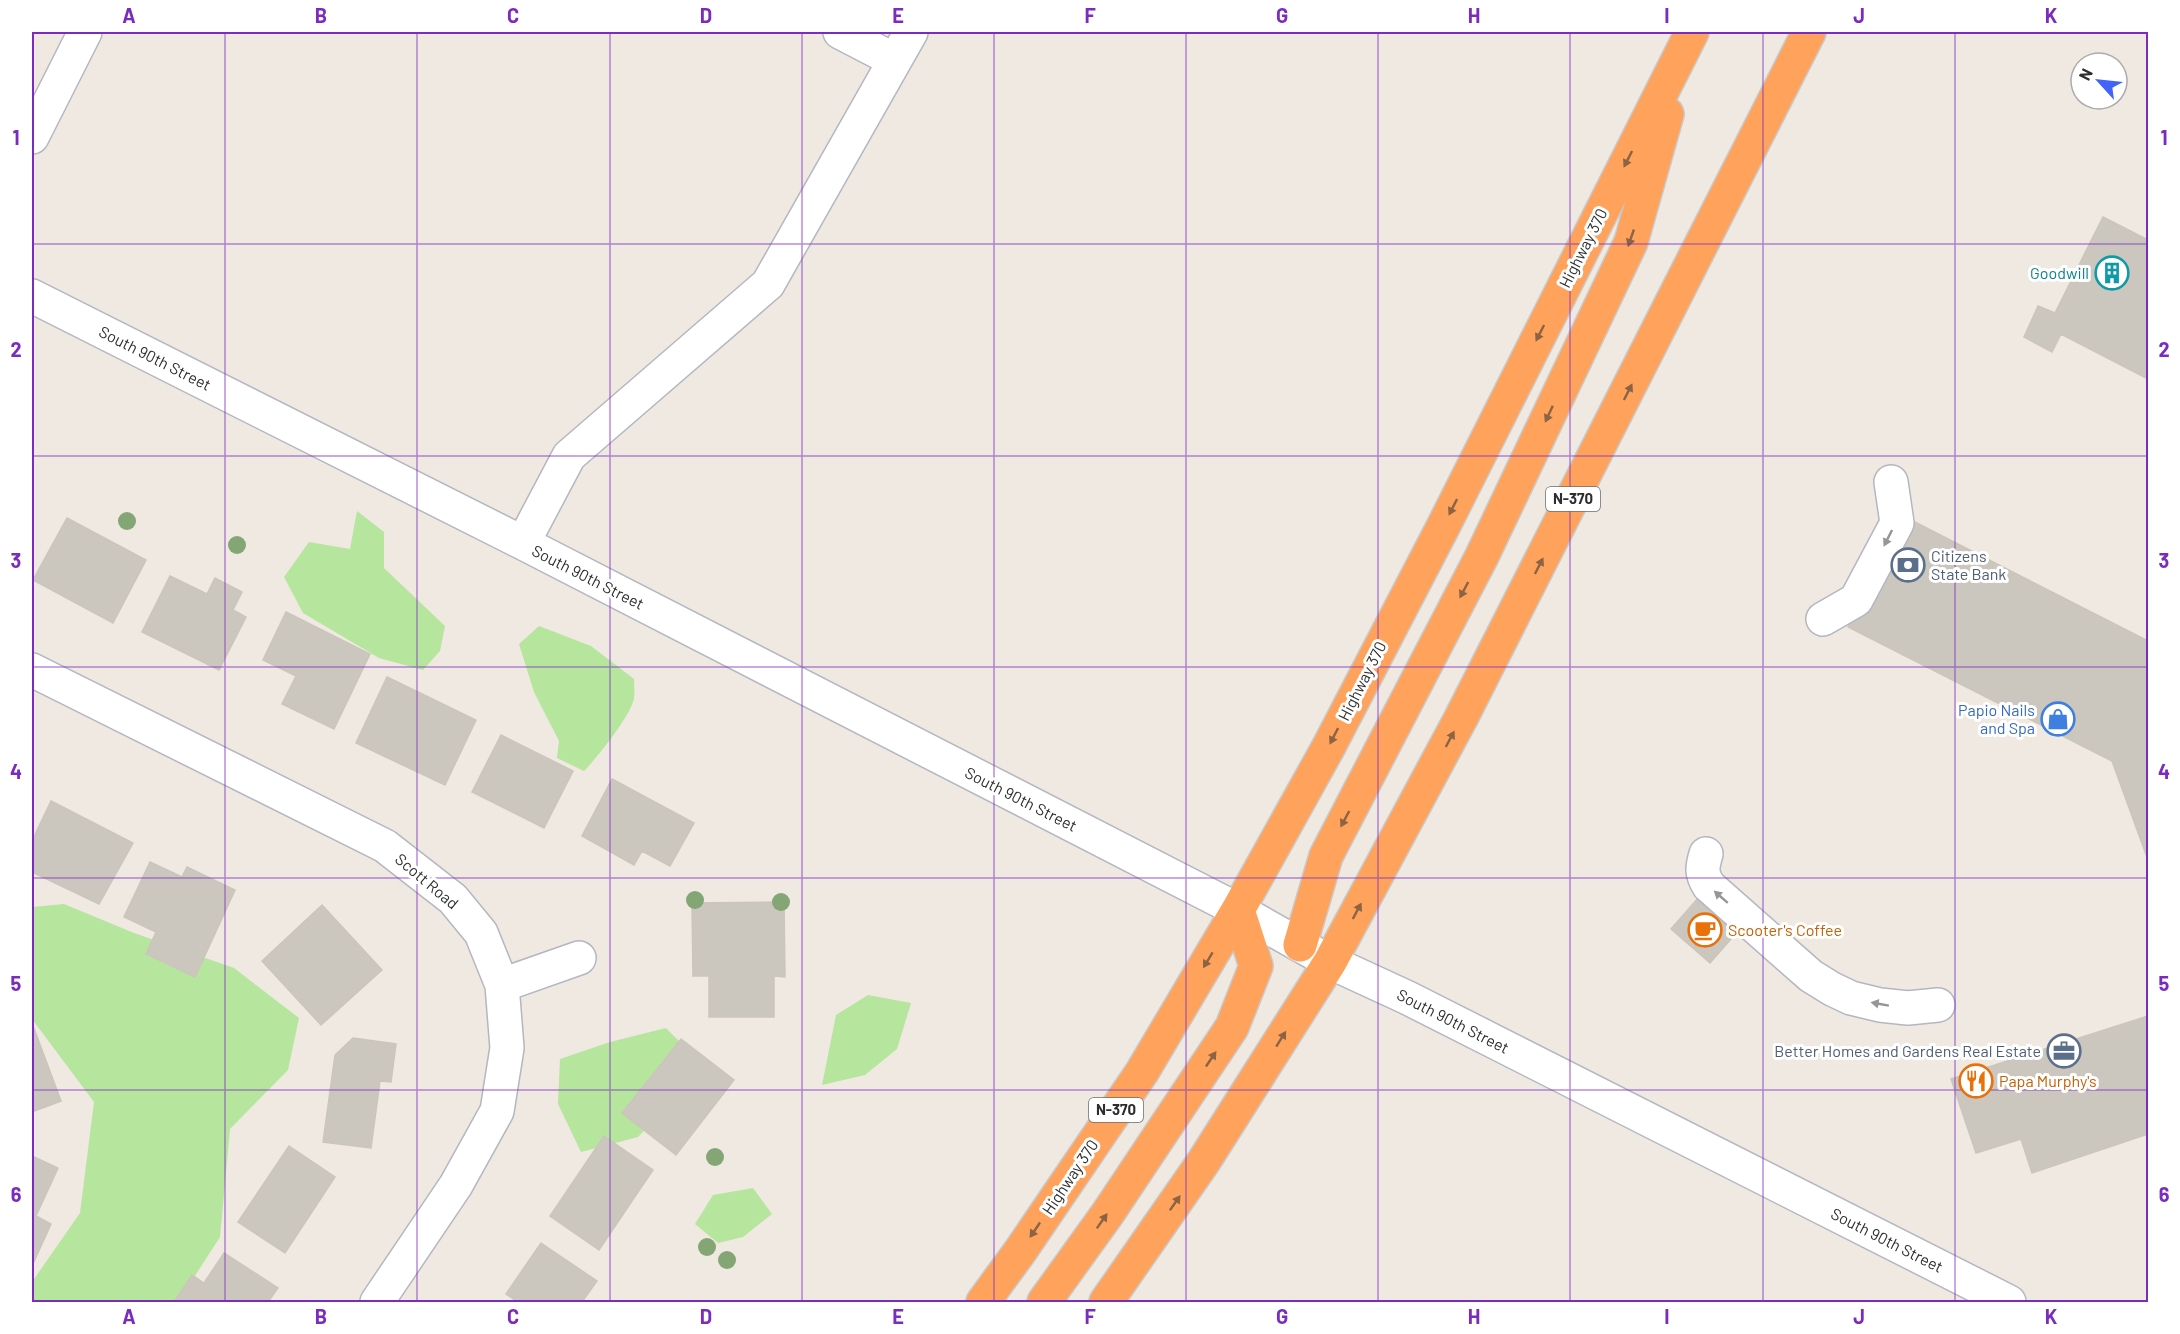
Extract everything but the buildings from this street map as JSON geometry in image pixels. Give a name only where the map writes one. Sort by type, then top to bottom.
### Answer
[{"type":"highway","name":"N-370","points":[[1106,1302],[1204,1161],[1330,962],[1461,718],[1809,32]]},
{"type":"highway","name":"Highway 370","points":[[983,1302],[1142,1072],[1238,910],[1328,748],[1444,525],[1690,36]]},
{"type":"highway","points":[[1300,945],[1326,856],[1482,556],[1630,242],[1690,36]]},
{"type":"highway","points":[[1044,1302],[1108,1213],[1232,1027],[1256,966],[1238,910]]},
{"type":"street","points":[[32,137],[85,32]]},
{"type":"street","points":[[840,32],[894,60]]},
{"type":"street","points":[[523,543],[569,456],[768,284],[911,32]]},
{"type":"street","name":"South 90th Street","points":[[32,296],[523,543],[1238,910],[1330,962],[1408,998],[2009,1302]]},
{"type":"street","points":[[1823,619],[1856,600],[1896,523],[1891,482]]},
{"type":"street","name":"Scott Road","points":[[32,670],[385,846],[453,899],[481,933],[502,985],[507,1048],[497,1111],[456,1185],[376,1302]]},
{"type":"street","points":[[1706,854],[1702,865],[1702,876],[1709,886],[1811,976],[1851,998],[1880,1005],[1908,1008],[1938,1005]]},
{"type":"street","points":[[502,985],[579,958]]},
{"type":"green space","points":[[357,511],[384,532],[384,568],[445,626],[440,651],[423,670],[379,658],[303,613],[284,577],[309,542],[350,549]]},
{"type":"green space","points":[[539,626],[591,646],[634,679],[632,705],[605,747],[584,771],[557,758],[559,741],[534,692],[519,644]]},
{"type":"green space","points":[[64,904],[134,933],[234,968],[299,1018],[288,1070],[230,1129],[220,1237],[178,1302],[32,1302],[32,1282],[80,1213],[94,1102],[32,1019],[32,907]]},
{"type":"green space","points":[[868,995],[911,1003],[897,1049],[865,1075],[822,1085],[836,1015]]},
{"type":"green space","points":[[666,1028],[679,1041],[650,1082],[659,1115],[638,1137],[581,1152],[558,1104],[560,1059],[610,1042]]},
{"type":"green space","points":[[753,1188],[772,1214],[743,1237],[718,1243],[695,1224],[713,1195]]},
{"type":"place","name":"Goodwill","points":[[2112,273]]},
{"type":"place","name":"Citizens State Bank","points":[[1908,565]]},
{"type":"place","name":"Papio Nails and Spa","points":[[2058,719]]},
{"type":"place","name":"Scooter's Coffee","points":[[1705,930]]},
{"type":"place","name":"Better Homes and Gardens Real Estate","points":[[2064,1051]]},
{"type":"place","name":"Papa Murphy's","points":[[1976,1081]]}]
